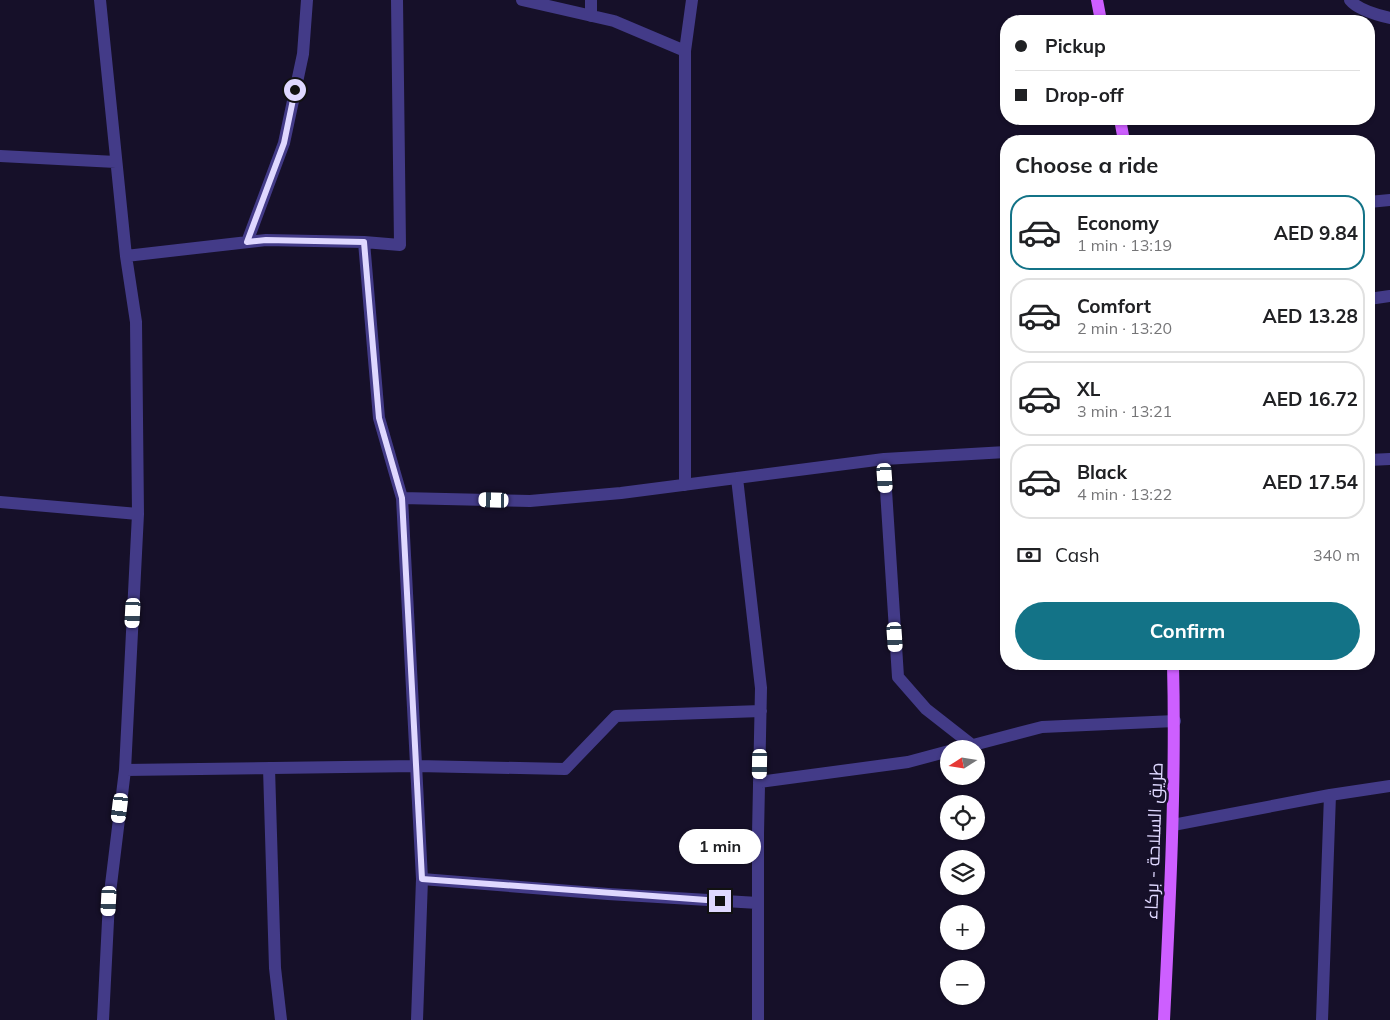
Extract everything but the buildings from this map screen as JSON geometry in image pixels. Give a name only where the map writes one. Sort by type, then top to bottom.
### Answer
[{"type":"main road","points":[[1097,0],[1100,15]]},
{"type":"main road","name":"طريق السلاحة - بركاء","points":[[1164,1020],[1173,825],[1175,721],[1173,670]]},
{"type":"street","points":[[100,0],[126,256],[136,322],[138,514],[125,770],[109,901],[103,1020]]},
{"type":"street","points":[[247,242],[284,143],[303,54],[307,0]]},
{"type":"street","points":[[126,256],[266,240],[364,242],[400,245],[397,0]]},
{"type":"street","points":[[522,0],[614,21],[684,51]]},
{"type":"street","points":[[591,0],[591,16]]},
{"type":"street","points":[[686,485],[684,51],[692,0]]},
{"type":"street","points":[[1350,0],[1353,4],[1380,16],[1390,18]]},
{"type":"street","points":[[0,156],[116,162]]},
{"type":"street","points":[[1375,201],[1390,200]]},
{"type":"street","points":[[364,242],[379,418],[402,498],[422,879],[417,1020]]},
{"type":"street","points":[[1375,297],[1390,296]]},
{"type":"street","points":[[402,498],[530,502],[686,485],[884,459],[1000,452]]},
{"type":"street","points":[[884,459],[898,677],[926,708],[966,740]]},
{"type":"street","points":[[1375,460],[1390,459]]},
{"type":"street","points":[[737,478],[761,688],[758,1020]]},
{"type":"street","points":[[0,502],[138,514]]},
{"type":"street","points":[[125,770],[417,766],[565,769],[616,716],[761,711]]},
{"type":"street","points":[[985,742],[1042,727],[1175,721]]},
{"type":"street","points":[[759,782],[908,762],[940,753]]},
{"type":"street","points":[[269,768],[275,968],[281,1020]]},
{"type":"street","points":[[1173,825],[1330,795],[1390,786]]},
{"type":"street","points":[[1322,1020],[1330,795]]},
{"type":"street","points":[[422,879],[608,894],[758,903]]},
{"type":"route","points":[[295,90],[284,143],[247,242],[266,240],[364,242],[379,418],[402,498],[422,879],[720,901]]}]
